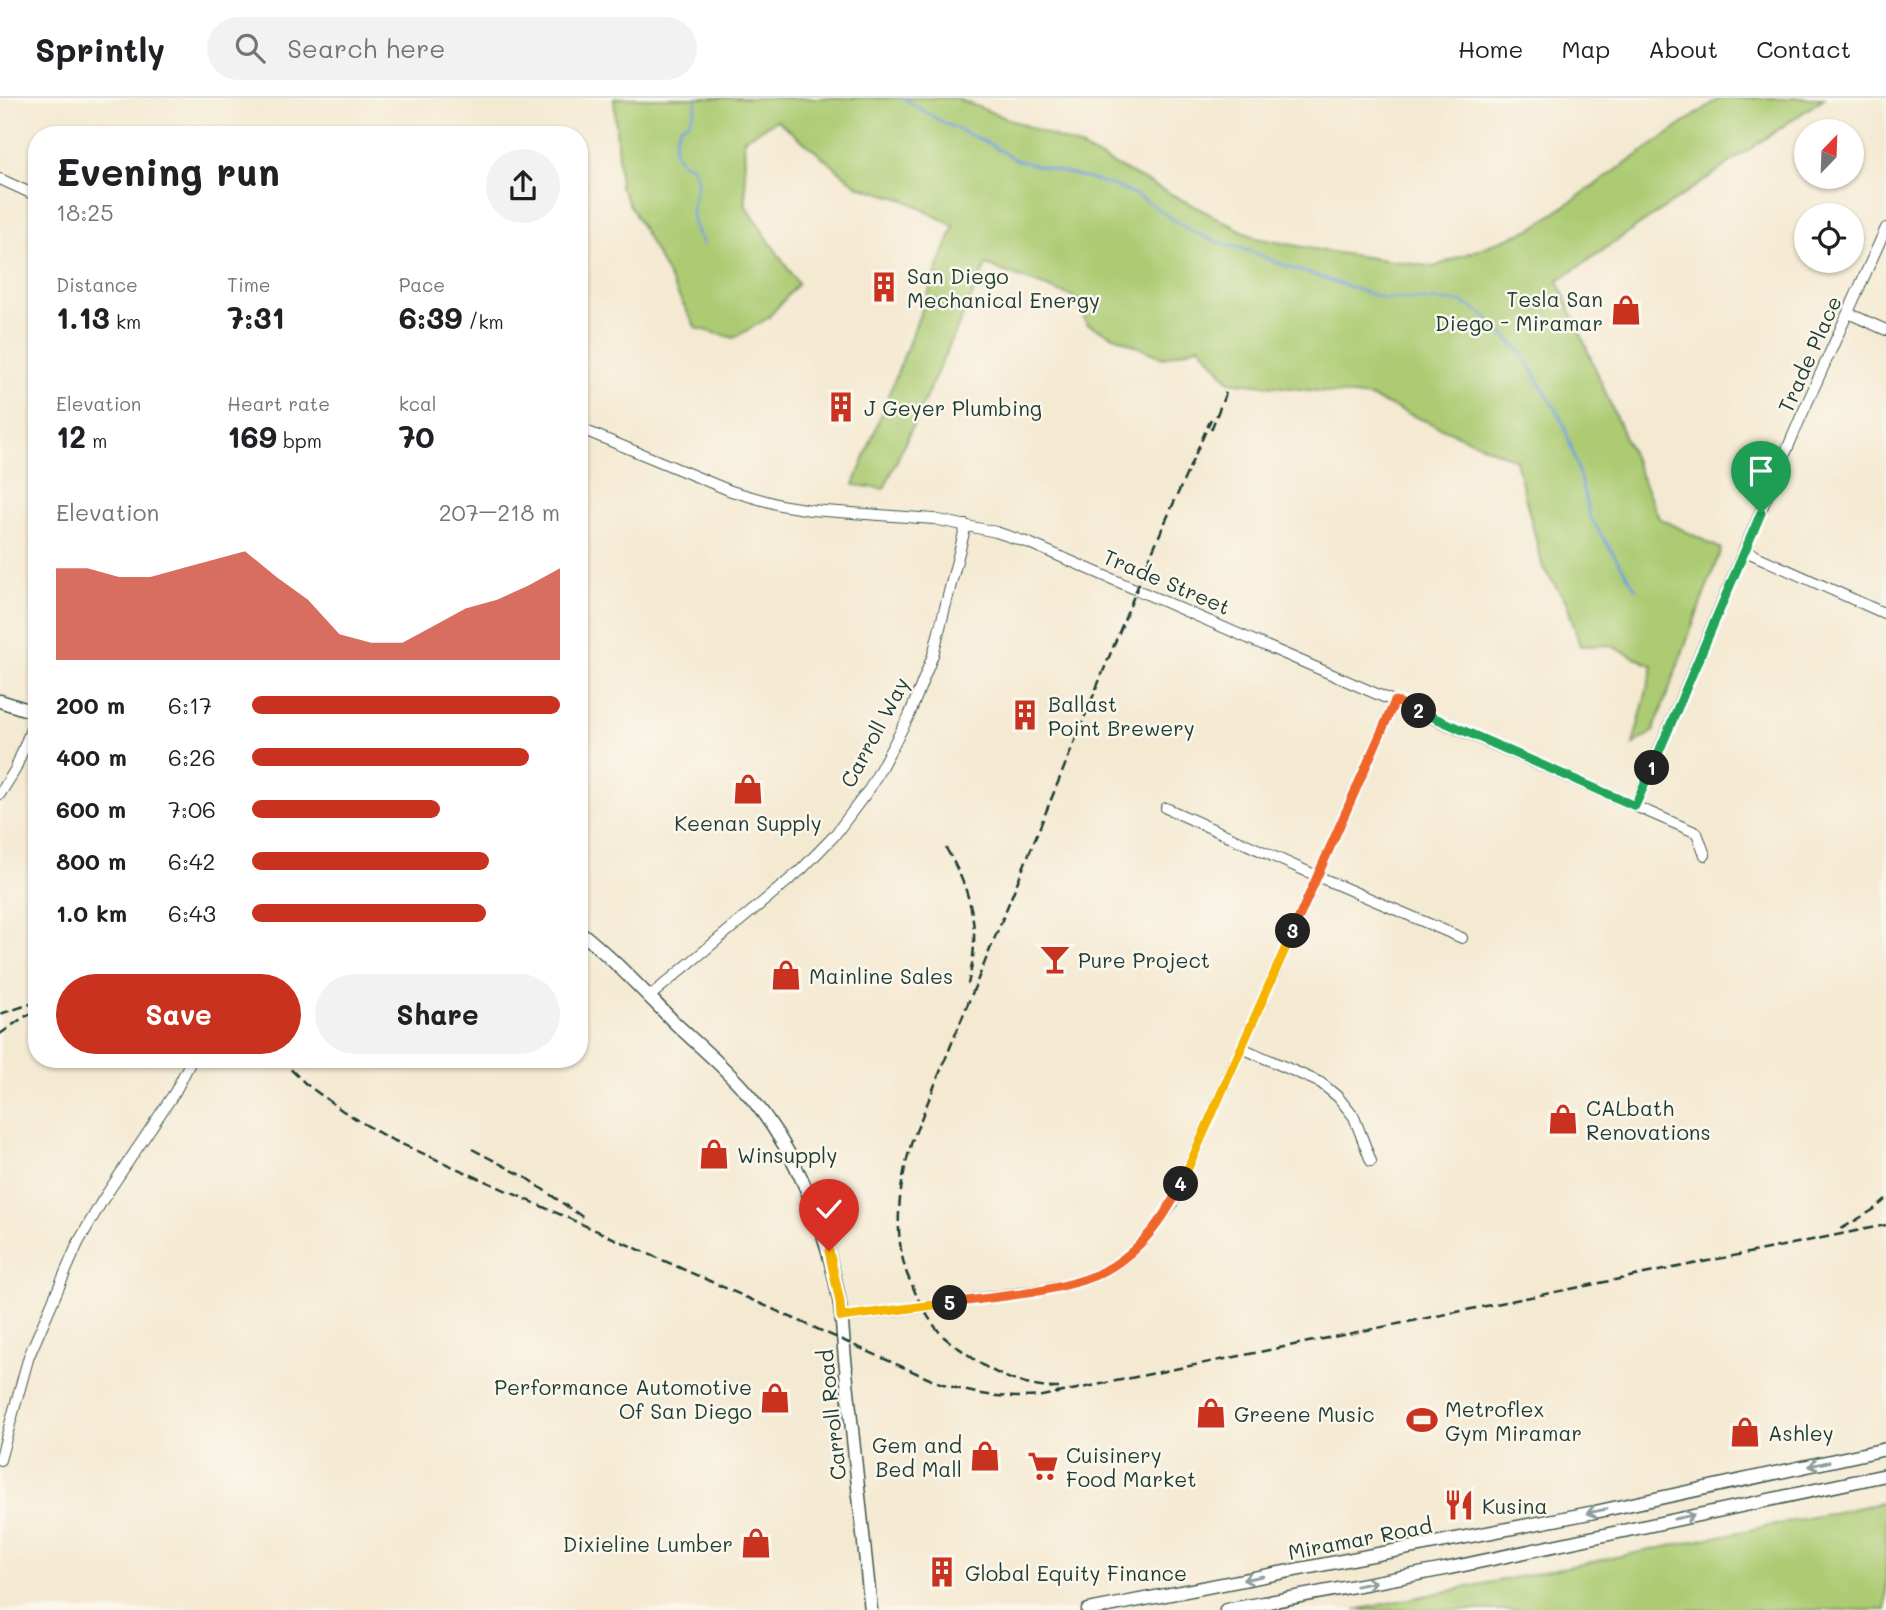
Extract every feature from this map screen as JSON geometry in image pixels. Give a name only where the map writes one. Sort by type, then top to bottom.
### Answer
[{"type":"main road","points":[[0,701],[28,711]]},
{"type":"main road","name":"Carroll Road","points":[[588,940],[747,1093],[799,1172],[819,1219],[840,1302],[871,1610]]},
{"type":"main road","name":"Miramar Road","points":[[1088,1610],[1595,1512],[1886,1449]]},
{"type":"main road","points":[[1226,1610],[1445,1569],[1886,1475]]},
{"type":"street","points":[[0,179],[28,192]]},
{"type":"street","name":"Trade Place","points":[[1635,806],[1886,228]]},
{"type":"street","points":[[1848,313],[1886,330]]},
{"type":"street","name":"Trade Street","points":[[588,432],[731,491],[780,505],[811,510],[934,519],[996,532],[1029,543],[1697,833],[1705,855]]},
{"type":"street","name":"Carroll Way","points":[[649,997],[801,870],[834,836],[870,788],[909,716],[933,655],[966,525]]},
{"type":"street","points":[[1745,551],[1886,614]]},
{"type":"street","points":[[841,1317],[902,1311],[1054,1288],[1086,1280],[1118,1263],[1147,1238],[1172,1204],[1395,701]]},
{"type":"street","points":[[0,794],[15,770],[28,737]]},
{"type":"street","points":[[1166,808],[1462,938]]},
{"type":"street","points":[[1242,1048],[1321,1083],[1338,1097],[1353,1117],[1371,1161]]},
{"type":"street","points":[[0,1460],[29,1356],[78,1243],[102,1201],[175,1092],[187,1068]]},
{"type":"green space","points":[[614,98],[955,98],[1080,147],[1256,238],[1434,267],[1533,228],[1720,98],[1824,98],[1558,281],[1659,518],[1721,549],[1653,732],[1633,745],[1653,666],[1609,645],[1580,646],[1566,601],[1543,568],[1516,460],[1370,397],[1229,381],[1200,346],[1163,358],[1087,324],[1074,297],[986,265],[884,489],[854,485],[954,226],[905,200],[858,186],[777,120],[744,139],[746,206],[798,284],[768,318],[734,338],[696,328],[620,187]]},
{"type":"green space","points":[[1886,1502],[1886,1610],[1355,1610]]},
{"type":"waterway","points":[[697,98],[695,110],[688,123],[681,126],[676,136],[674,151],[682,163],[691,165],[697,177],[692,214],[695,228],[704,246]]},
{"type":"waterway","points":[[903,98],[944,123],[988,143],[1016,160],[1112,185],[1140,197],[1186,228],[1214,241],[1383,298],[1462,302],[1485,316],[1523,354],[1563,422],[1590,517],[1636,589]]},
{"type":"railway","points":[[1211,430],[1226,392]]},
{"type":"railway","points":[[1059,1388],[1035,1386],[1001,1375],[954,1345],[935,1327],[908,1277],[901,1252],[901,1188],[912,1141],[1151,554],[1211,419]]},
{"type":"railway","points":[[946,848],[963,882],[972,914],[974,947],[968,984]]},
{"type":"railway","points":[[0,1014],[28,1005]]},
{"type":"railway","points":[[0,1034],[28,1015]]},
{"type":"railway","points":[[289,1068],[343,1111],[386,1137],[932,1380],[999,1396],[1042,1396],[1886,1225]]},
{"type":"railway","points":[[472,1149],[525,1177],[584,1218]]},
{"type":"railway","points":[[1841,1229],[1886,1199]]},
{"type":"place","name":"San Diego Mechanical Energy","points":[[884,287]]},
{"type":"place","name":"Tesla San Diego - Miramar","points":[[1626,310]]},
{"type":"place","name":"J Geyer Plumbing","points":[[841,407]]},
{"type":"place","name":"Ballast Point Brewery","points":[[1025,715]]},
{"type":"place","name":"Keenan Supply","points":[[748,789]]},
{"type":"place","name":"Pure Project","points":[[1055,959]]},
{"type":"place","name":"Mainline Sales","points":[[786,975]]},
{"type":"place","name":"CALbath Renovations","points":[[1563,1119]]},
{"type":"place","name":"Winsupply","points":[[714,1154]]},
{"type":"place","name":"Performance Automotive Of San Diego","points":[[775,1398]]},
{"type":"place","name":"Greene Music","points":[[1211,1413]]},
{"type":"place","name":"Metroflex Gym Miramar","points":[[1422,1420]]},
{"type":"place","name":"Ashley","points":[[1745,1432]]},
{"type":"place","name":"Gem and Bed Mall","points":[[985,1456]]},
{"type":"place","name":"Cuisinery Food Market","points":[[1043,1466]]},
{"type":"place","name":"Kusina","points":[[1459,1505]]},
{"type":"place","name":"Dixieline Lumber","points":[[756,1543]]},
{"type":"place","name":"Global Equity Finance","points":[[942,1572]]},
{"type":"route","points":[[829,1251],[841,1317],[902,1311],[1054,1288],[1086,1280],[1118,1263],[1147,1238],[1172,1204],[1395,701],[1635,806],[1761,513]]}]
